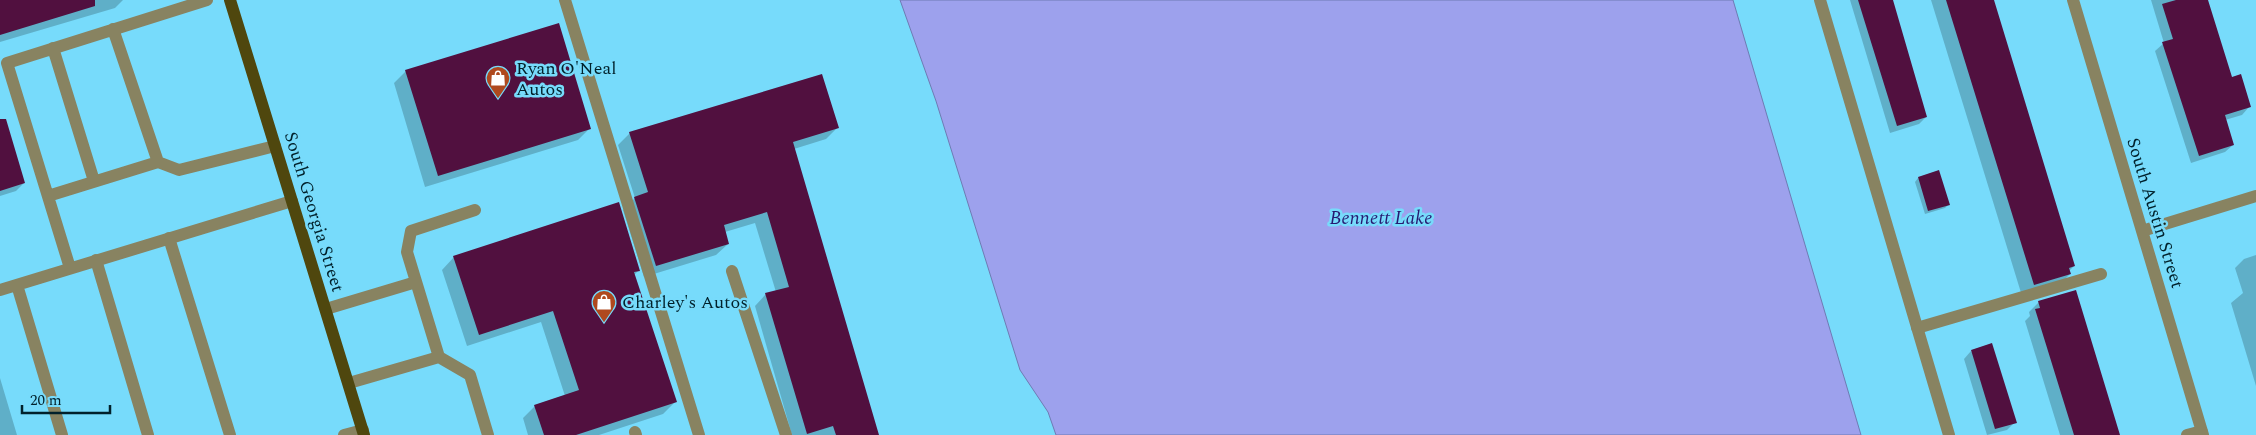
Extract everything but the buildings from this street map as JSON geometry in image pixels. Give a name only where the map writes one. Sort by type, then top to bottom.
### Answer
[{"type":"main road","name":"South Georgia Street","points":[[230,0],[364,432]]},
{"type":"street","points":[[70,268],[7,63],[207,0]]},
{"type":"street","points":[[565,0],[699,435]]},
{"type":"street","points":[[1820,0],[1949,435]]},
{"type":"street","name":"South Austin Street","points":[[2073,0],[2202,433]]},
{"type":"street","points":[[113,30],[158,162]]},
{"type":"street","points":[[53,48],[94,181]]},
{"type":"street","points":[[48,196],[158,162],[180,170],[275,146]]},
{"type":"street","points":[[2142,231],[2256,196]]},
{"type":"street","points":[[0,290],[292,201]]},
{"type":"street","points":[[475,210],[411,231],[407,252],[439,357],[470,376],[488,435]]},
{"type":"street","points":[[169,238],[230,435]]},
{"type":"street","points":[[96,260],[148,435]]},
{"type":"street","points":[[732,271],[786,435]]},
{"type":"street","points":[[1917,328],[2101,274]]},
{"type":"street","points":[[326,309],[416,282]]},
{"type":"street","points":[[17,285],[62,435]]},
{"type":"street","points":[[349,383],[439,357]]},
{"type":"street","points":[[344,435],[364,432]]},
{"type":"street","points":[[2187,435],[2202,433]]},
{"type":"water","name":"Bennett Lake","points":[[900,0],[1733,0],[1861,435],[1056,435],[1048,412],[1020,370],[936,101]]},
{"type":"place","name":"Ryan O'Neal Autos","points":[[498,99]]},
{"type":"place","name":"Charley's Autos","points":[[604,323]]}]
